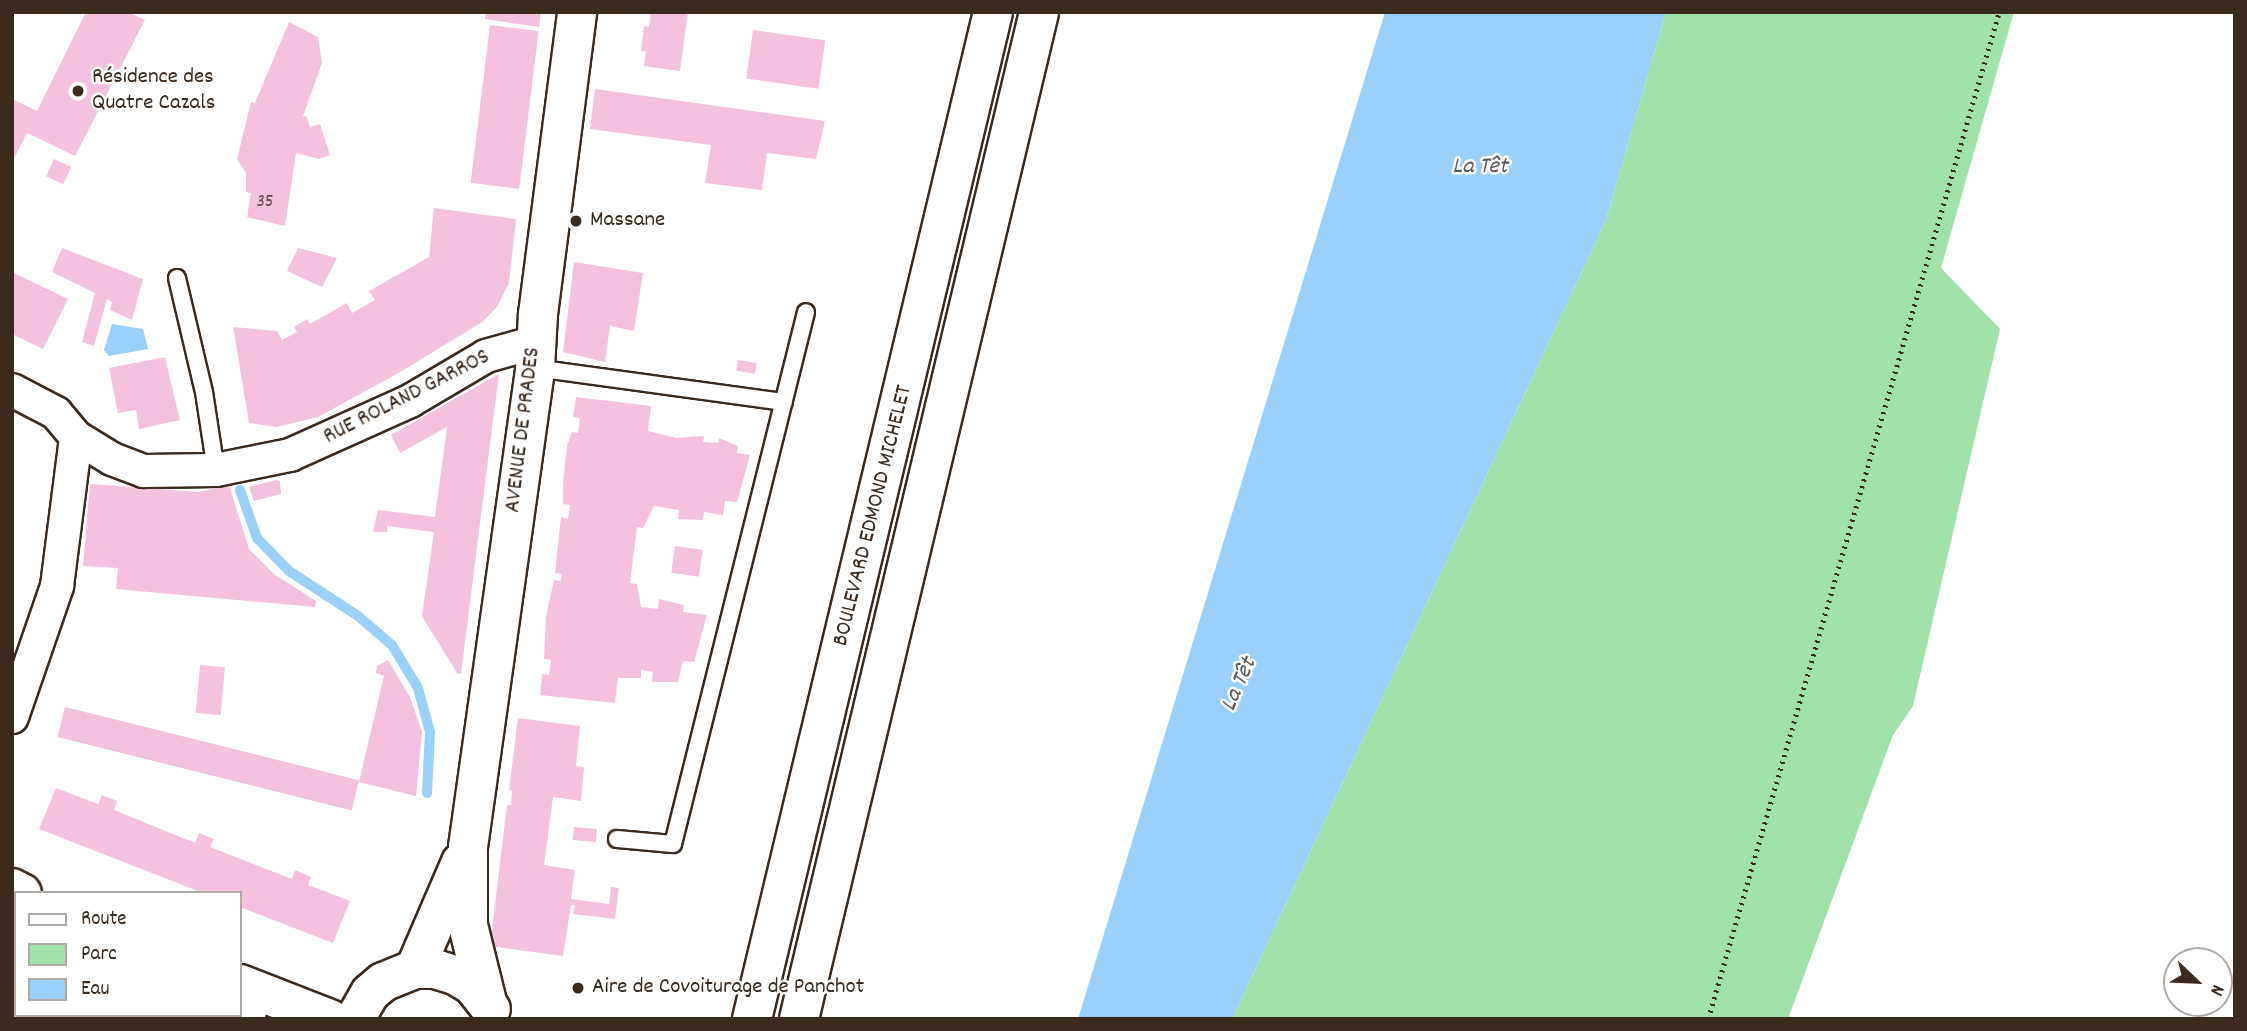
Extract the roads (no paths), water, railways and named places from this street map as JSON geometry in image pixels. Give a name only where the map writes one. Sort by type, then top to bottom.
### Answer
[{"type":"main road","name":"AVENUE DE PRADES","points":[[491,1010],[468,925],[468,847],[535,355],[577,12]]},
{"type":"main road","name":"BOULEVARD EDMOND MICHELET","points":[[752,1019],[993,12]]},
{"type":"main road","name":"BOULEVARD EDMOND MICHELET","points":[[799,1019],[1039,12]]},
{"type":"main road","name":"AVENUE DE PRADES","points":[[415,969],[468,847]]},
{"type":"main road","points":[[355,1019],[370,993],[398,974],[415,969],[435,969],[455,975],[473,986],[491,1010]]},
{"type":"main road","points":[[248,998],[330,1019]]},
{"type":"street","name":"RUE ROLAND GARROS","points":[[12,390],[56,413],[76,437],[112,459],[144,471],[216,470],[290,456],[410,401],[486,356],[535,355]]},
{"type":"street","points":[[12,717],[57,586],[76,437]]},
{"type":"lane","points":[[177,278],[204,392],[216,470]]},
{"type":"lane","points":[[617,839],[673,844],[806,312]]},
{"type":"lane","points":[[535,355],[785,402]]},
{"type":"water","name":"La Têt","points":[[1385,12],[1666,12],[1606,220],[1232,1019],[1078,1019]]},
{"type":"water","points":[[112,324],[143,329],[148,349],[109,356],[104,350]]},
{"type":"waterway","points":[[240,490],[257,538],[289,571],[358,616],[392,645],[418,688],[430,732],[427,793]]},
{"type":"place","name":"Résidence des Quatre Cazals","points":[[78,91]]},
{"type":"place","name":"Massane","points":[[576,221]]},
{"type":"place","name":"Aire de Covoiturage de Panchot","points":[[578,988]]}]
